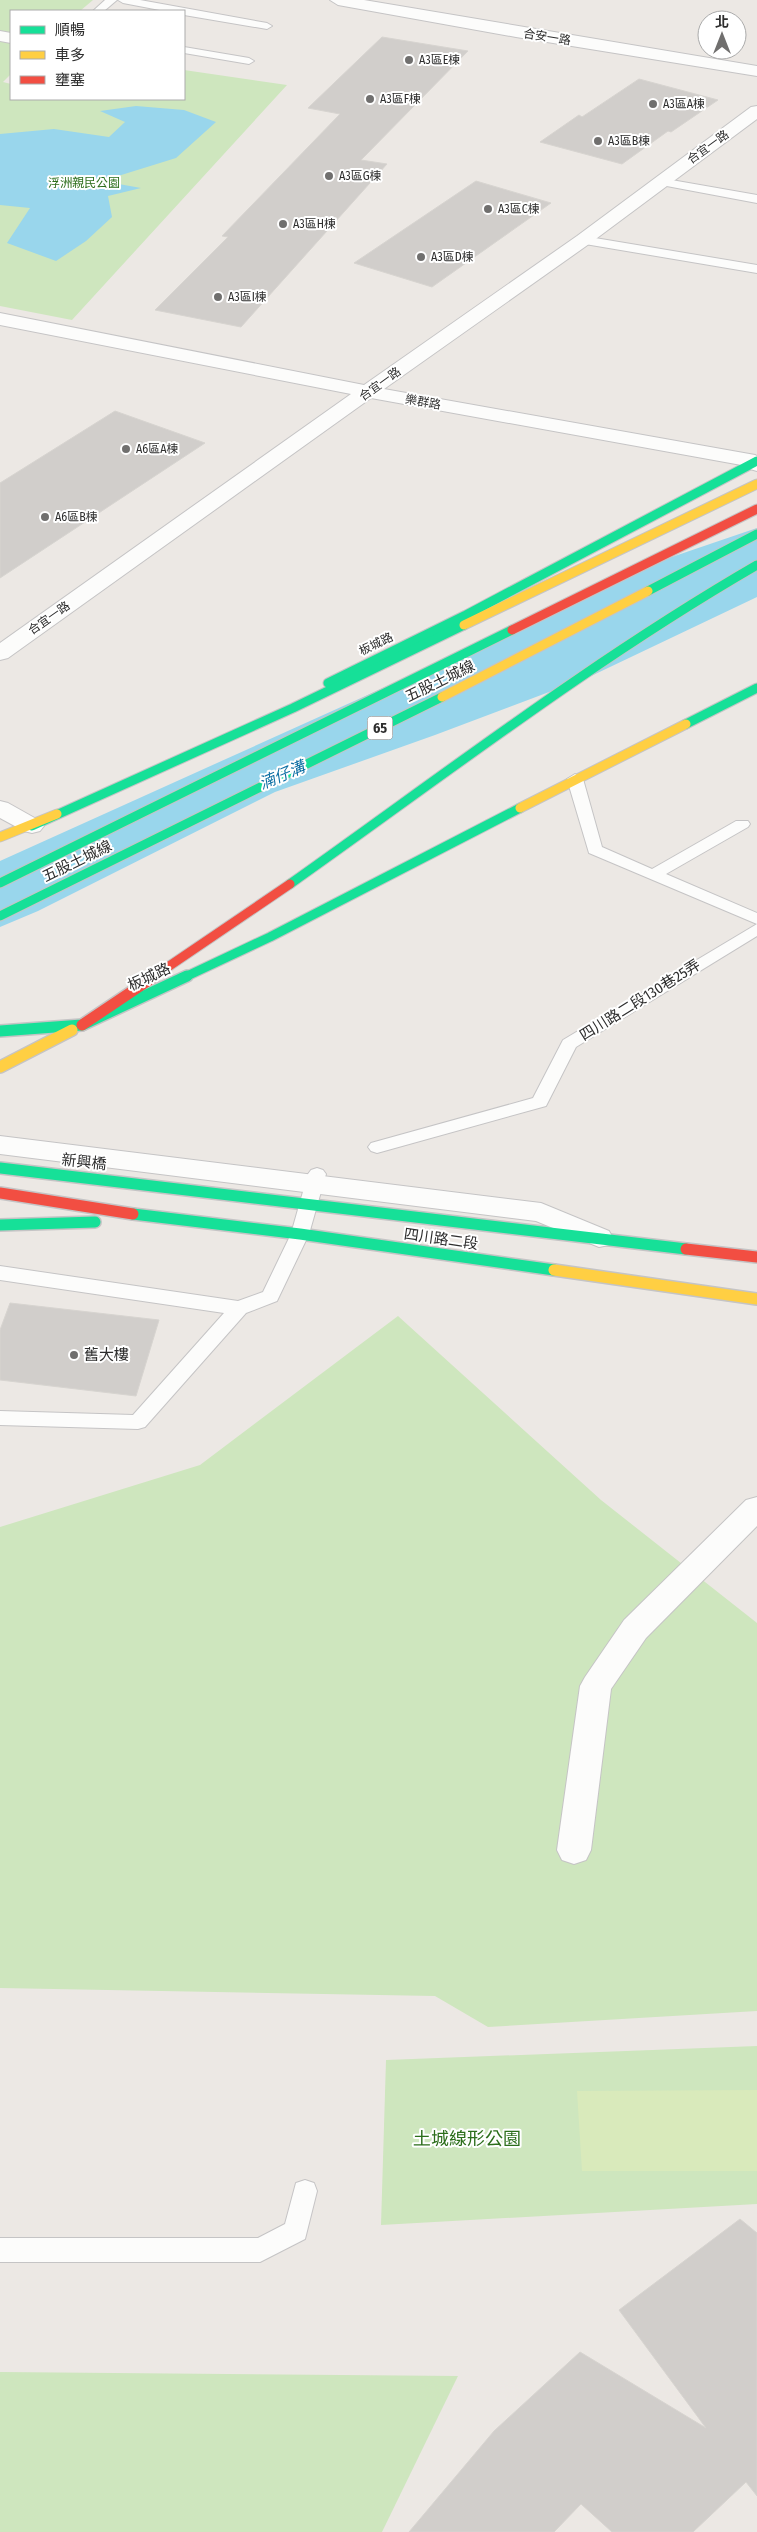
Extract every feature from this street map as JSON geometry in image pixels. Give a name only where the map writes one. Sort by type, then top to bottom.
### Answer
[{"type":"main road","name":"板城路","points":[[0,837],[32,826],[220,738],[466,615],[756,462]]},
{"type":"main road","points":[[32,826],[293,708],[757,484]]},
{"type":"main road","name":"五股土城線","points":[[0,884],[757,509]]},
{"type":"main road","name":"五股土城線","points":[[0,916],[522,657],[757,534]]},
{"type":"main road","points":[[0,1067],[82,1025],[296,882],[534,707],[626,642],[702,595],[757,564]]},
{"type":"main road","name":"板城路","points":[[0,1031],[82,1025],[270,937],[575,779],[757,688]]},
{"type":"main road","name":"新興橋","points":[[0,1168],[165,1186],[313,1188]]},
{"type":"main road","points":[[0,1193],[52,1201]]},
{"type":"main road","name":"四川路二段","points":[[52,1201],[120,1212],[300,1234],[757,1299]]},
{"type":"main road","points":[[0,1225],[42,1222],[209,1223]]},
{"type":"main road","points":[[599,1238],[757,1257]]},
{"type":"street","name":"合安一路","points":[[338,0],[516,32],[757,71]]},
{"type":"street","name":"合宜一路","points":[[0,653],[584,240],[757,112]]},
{"type":"street","name":"樂群路","points":[[0,319],[369,392],[756,462]]},
{"type":"street","points":[[0,808],[32,826]]},
{"type":"street","points":[[0,1145],[277,1181],[313,1188],[541,1212],[599,1238]]},
{"type":"street","points":[[0,1199],[52,1201]]},
{"type":"street","points":[[574,1850],[596,1686],[635,1629],[757,1508]]},
{"type":"lane","points":[[99,10],[112,0]]},
{"type":"lane","points":[[123,0],[172,10]]},
{"type":"lane","points":[[185,12],[267,26]]},
{"type":"lane","points":[[185,50],[249,61]]},
{"type":"lane","points":[[660,182],[757,199]]},
{"type":"lane","points":[[584,240],[757,269]]},
{"type":"lane","points":[[575,779],[595,850],[757,919]]},
{"type":"lane","points":[[654,875],[742,824]]},
{"type":"lane","name":"四川路二段130巷25弄","points":[[378,1147],[540,1102],[569,1044],[757,928]]},
{"type":"lane","points":[[0,1418],[138,1422],[240,1308],[270,1296],[300,1234],[313,1188]]},
{"type":"lane","points":[[0,1274],[240,1308]]},
{"type":"lane","points":[[0,2250],[260,2250],[296,2230],[305,2191]]},
{"type":"green space","name":"浮洲親民公園","points":[[0,0],[93,0],[81,10],[10,10],[10,75],[3,82],[10,84],[10,100],[185,100],[185,70],[287,85],[72,320],[0,306]]},
{"type":"green space","points":[[398,1316],[601,1500],[757,1623],[757,2011],[488,2027],[435,1996],[0,1988],[0,1527],[200,1465]]},
{"type":"green space","name":"土城線形公園","points":[[757,2046],[757,2204],[381,2225],[386,2060]]},
{"type":"green space","points":[[757,2090],[757,2171],[582,2171],[577,2091]]},
{"type":"green space","points":[[0,2372],[458,2376],[382,2532],[0,2532]]},
{"type":"water","points":[[136,106],[184,110],[216,122],[176,158],[102,181],[141,188],[108,196],[112,217],[86,241],[56,261],[7,243],[30,208],[0,205],[0,134],[54,129],[109,137],[125,122],[100,111]]},
{"type":"water","name":"湳仔溝","points":[[757,528],[757,597],[589,677],[435,735],[275,792],[38,911],[0,927],[0,861],[485,642],[610,578]]},
{"type":"building","points":[[382,37],[468,51],[361,160],[387,164],[241,327],[155,310],[228,237],[222,236],[340,114],[308,108]]},
{"type":"building","points":[[639,79],[718,100],[671,132],[668,131],[622,164],[540,142],[579,115],[582,117]]},
{"type":"building","points":[[476,181],[551,203],[432,287],[354,263]]},
{"type":"building","points":[[115,411],[205,443],[0,578],[0,483]]},
{"type":"building","name":"舊大樓","points":[[10,1303],[159,1320],[136,1396],[0,1380],[0,1330]]},
{"type":"building","points":[[740,2219],[757,2233],[757,2496],[746,2482],[693,2532],[612,2532],[581,2504],[554,2532],[409,2532],[494,2431],[580,2352],[706,2428],[619,2310]]},
{"type":"traffic: fast","points":[[328,683],[466,615],[757,461]]},
{"type":"traffic: fast","points":[[648,591],[757,534]]},
{"type":"traffic: fast","points":[[290,884],[577,678],[696,600],[757,565]]},
{"type":"traffic: fast","points":[[32,826],[293,708],[464,625]]},
{"type":"traffic: fast","points":[[0,883],[512,630]]},
{"type":"traffic: fast","points":[[686,724],[757,688]]},
{"type":"traffic: fast","points":[[0,916],[442,697]]},
{"type":"traffic: fast","points":[[0,1031],[82,1025],[270,937],[520,808]]},
{"type":"traffic: fast","points":[[0,1168],[686,1249]]},
{"type":"traffic: fast","points":[[133,1214],[300,1234],[554,1270]]},
{"type":"traffic: fast","points":[[0,1225],[95,1222]]},
{"type":"traffic: slow","points":[[464,625],[757,484]]},
{"type":"traffic: slow","points":[[442,697],[648,591]]},
{"type":"traffic: slow","points":[[520,808],[686,724]]},
{"type":"traffic: slow","points":[[0,837],[57,814]]},
{"type":"traffic: slow","points":[[0,1067],[72,1030]]},
{"type":"traffic: slow","points":[[554,1270],[757,1299]]},
{"type":"traffic: jam","points":[[512,630],[757,509]]},
{"type":"traffic: jam","points":[[82,1025],[290,884]]},
{"type":"traffic: jam","points":[[0,1193],[133,1214]]},
{"type":"traffic: jam","points":[[686,1249],[757,1257]]},
{"type":"place","name":"A3區E棟","points":[[409,60]]},
{"type":"place","name":"A3區F棟","points":[[370,99]]},
{"type":"place","name":"A3區A棟","points":[[653,104]]},
{"type":"place","name":"A3區B棟","points":[[598,141]]},
{"type":"place","name":"A3區G棟","points":[[329,176]]},
{"type":"place","name":"A3區C棟","points":[[488,209]]},
{"type":"place","name":"A3區H棟","points":[[283,224]]},
{"type":"place","name":"A3區D棟","points":[[421,257]]},
{"type":"place","name":"A3區I棟","points":[[218,297]]},
{"type":"place","name":"A6區A棟","points":[[126,449]]},
{"type":"place","name":"A6區B棟","points":[[45,517]]},
{"type":"place","name":"舊大樓","points":[[74,1355]]}]
